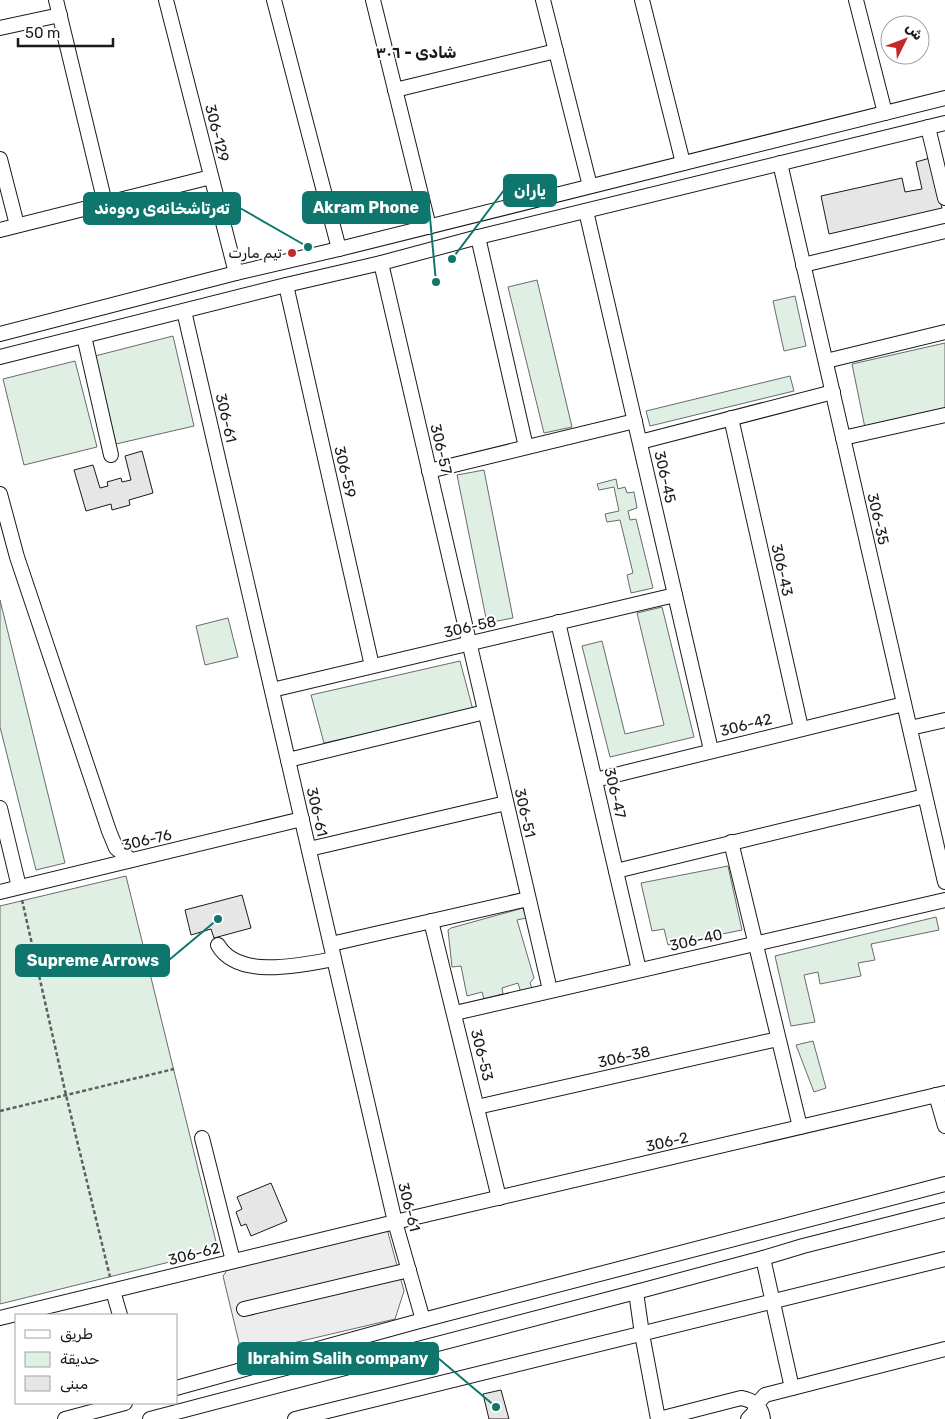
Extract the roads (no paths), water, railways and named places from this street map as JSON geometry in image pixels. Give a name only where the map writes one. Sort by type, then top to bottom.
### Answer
[{"type":"street","points":[[56,0],[105,203]]},
{"type":"street","name":"306-129","points":[[166,0],[236,273]]},
{"type":"street","points":[[274,0],[340,249]]},
{"type":"street","points":[[373,0],[429,226]]},
{"type":"street","points":[[544,0],[590,186]]},
{"type":"street","points":[[642,0],[683,163]]},
{"type":"street","points":[[856,0],[885,113]]},
{"type":"street","points":[[0,28],[60,15]]},
{"type":"street","points":[[395,90],[556,51]]},
{"type":"street","points":[[0,334],[236,273],[340,249],[945,98]]},
{"type":"street","points":[[0,357],[945,123]]},
{"type":"street","points":[[928,127],[945,198]]},
{"type":"street","points":[[0,159],[17,225]]},
{"type":"street","name":"306-35","points":[[780,163],[945,882]]},
{"type":"street","points":[[0,230],[211,177]]},
{"type":"street","name":"306-45","points":[[586,211],[711,750]]},
{"type":"street","points":[[485,213],[484,236],[526,448]]},
{"type":"street","points":[[804,265],[945,231]]},
{"type":"street","name":"306-57","points":[[381,263],[469,644]]},
{"type":"street","name":"306-59","points":[[286,285],[372,666]]},
{"type":"street","name":"306-61","points":[[184,311],[395,1222],[423,1320]]},
{"type":"street","points":[[30,326],[36,348]]},
{"type":"street","points":[[826,361],[945,332]]},
{"type":"street","points":[[84,336],[111,455]]},
{"type":"street","points":[[640,442],[832,392]]},
{"type":"street","points":[[843,438],[945,415]]},
{"type":"street","name":"306-43","points":[[731,418],[801,728]]},
{"type":"street","points":[[429,471],[635,421]]},
{"type":"street","points":[[0,494],[17,557],[109,831],[116,848],[131,860]]},
{"type":"street","name":"306-58","points":[[272,690],[675,595]]},
{"type":"street","name":"306-47","points":[[558,622],[639,970]]},
{"type":"street","name":"306-51","points":[[469,644],[550,990]]},
{"type":"street","name":"306-42","points":[[595,780],[904,704]]},
{"type":"street","points":[[288,760],[485,712]]},
{"type":"street","points":[[910,728],[945,720]]},
{"type":"street","points":[[616,871],[925,796]]},
{"type":"street","points":[[309,849],[506,803]]},
{"type":"street","points":[[0,808],[19,887]]},
{"type":"street","name":"306-76","points":[[0,892],[302,819]]},
{"type":"street","points":[[731,842],[800,1127]]},
{"type":"street","points":[[331,944],[528,899]]},
{"type":"street","name":"306-40","points":[[455,1013],[945,900]]},
{"type":"street","name":"306-53","points":[[431,921],[499,1198]]},
{"type":"street","points":[[218,945],[230,958],[252,966],[286,966],[334,959]]},
{"type":"street","name":"306-38","points":[[477,1107],[778,1038]]},
{"type":"street","points":[[941,1094],[945,1126]]},
{"type":"street","name":"306-2","points":[[395,1222],[941,1094]]},
{"type":"street","points":[[202,1138],[233,1261]]},
{"type":"street","points":[[178,1387],[423,1320],[945,1184]]},
{"type":"street","points":[[159,1418],[803,1246],[945,1210]]},
{"type":"street","name":"306-62","points":[[17,1314],[395,1222]]},
{"type":"street","points":[[796,1223],[803,1246]]},
{"type":"street","points":[[763,1258],[792,1388]]},
{"type":"street","points":[[295,1419],[945,1259]]},
{"type":"street","points":[[244,1309],[409,1270]]},
{"type":"street","points":[[113,1291],[120,1314]]},
{"type":"street","points":[[636,1292],[642,1334],[659,1419],[741,1398],[749,1399],[760,1412]]},
{"type":"street","name":"306-62","points":[[0,1318],[15,1314]]},
{"type":"street","points":[[760,1412],[765,1395],[945,1349]]},
{"type":"street","points":[[65,1419],[120,1404]]},
{"type":"street","points":[[748,1419],[760,1412]]},
{"type":"place","name":"ته‌رتاشخانه‌ی ره‌وه‌ند","points":[[308,247]]},
{"type":"place","name":"تيم مارت","points":[[292,253]]},
{"type":"place","name":"یاران","points":[[452,259]]},
{"type":"place","name":"Akram Phone","points":[[436,282]]},
{"type":"place","name":"Supreme Arrows","points":[[218,919]]},
{"type":"place","name":"Ibrahim Salih company","points":[[496,1407]]},
{"type":"district","name":"شادی - ٣٠٦","points":[[416,52]]}]
